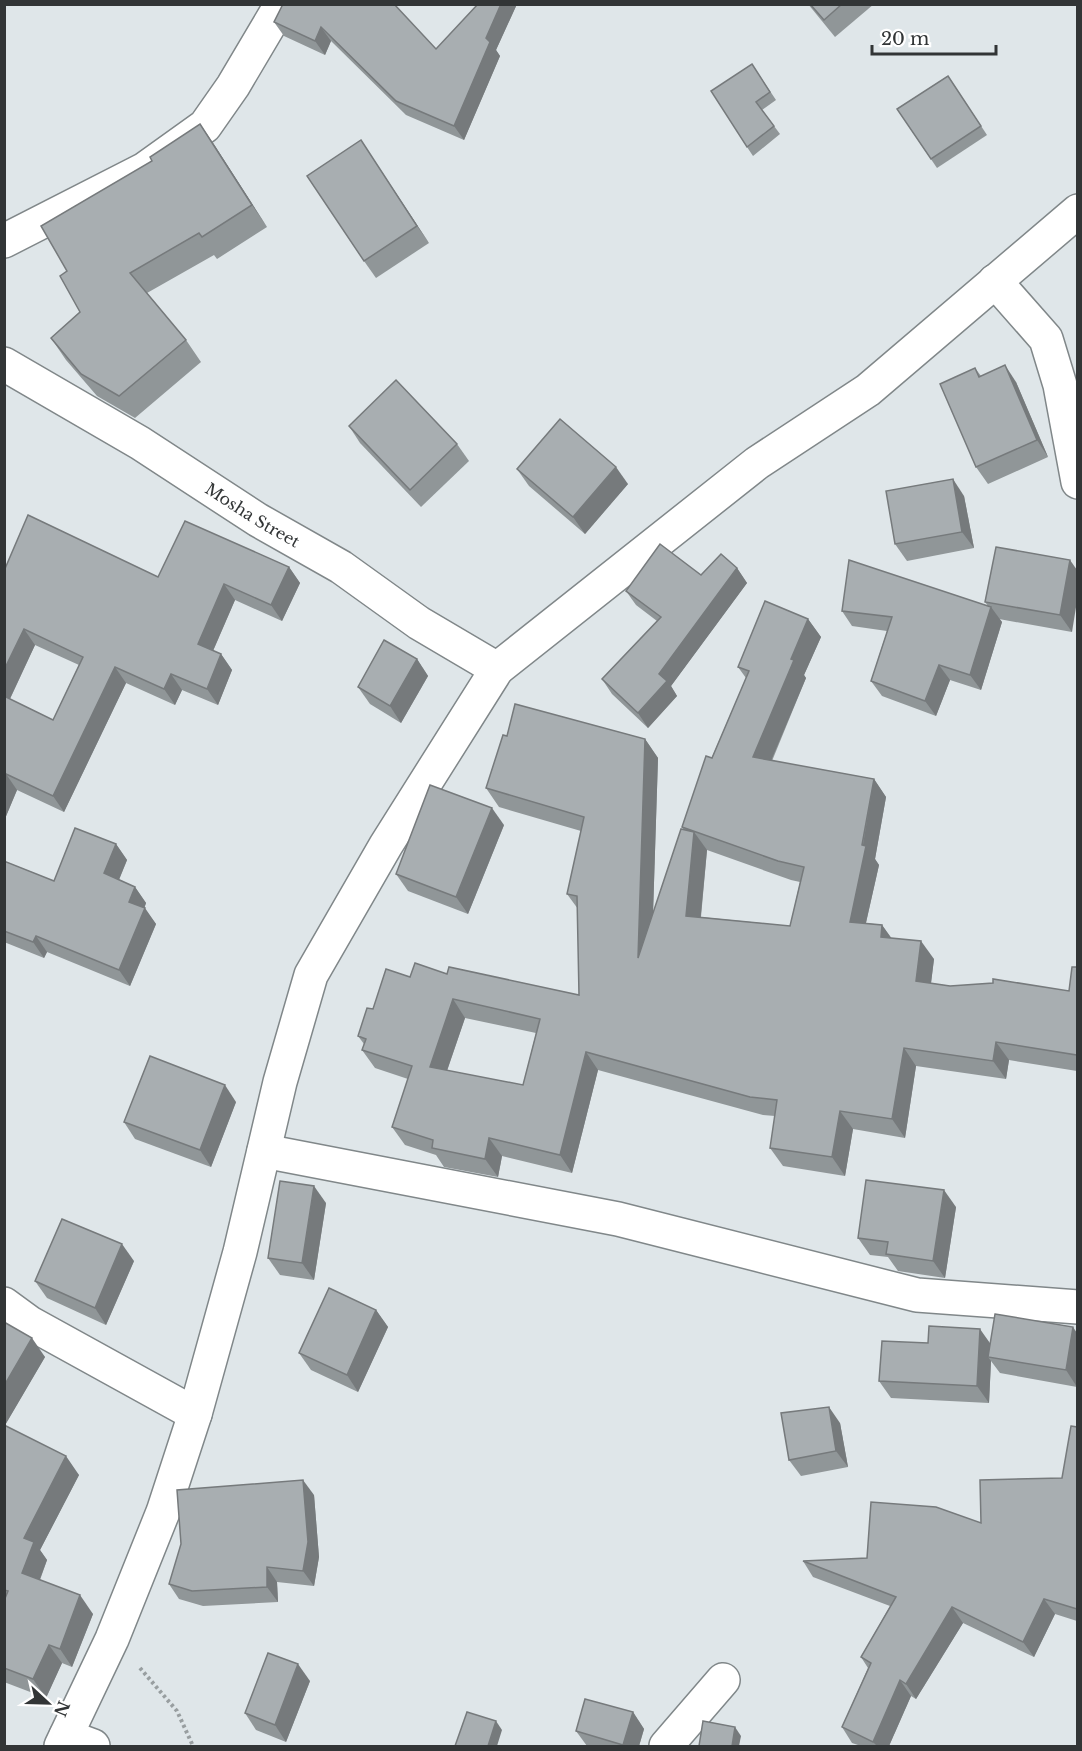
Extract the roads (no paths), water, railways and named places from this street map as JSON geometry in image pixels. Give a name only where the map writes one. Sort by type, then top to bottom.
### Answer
[{"type":"street","points":[[4,241],[145,169],[205,126],[233,86],[275,15]]},
{"type":"street","points":[[73,1743],[163,1512],[195,1414],[240,1252],[280,1082],[311,975],[386,845],[497,669],[757,463],[868,390],[1077,211]]},
{"type":"street","points":[[995,281],[1046,339],[1060,385],[1077,482]]},
{"type":"street","name":"Mosha Street","points":[[4,364],[140,443],[258,520],[341,567],[419,623],[497,669]]},
{"type":"street","points":[[264,1151],[618,1219],[917,1296],[1077,1307]]},
{"type":"street","points":[[4,1304],[30,1323],[195,1414]]},
{"type":"street","points":[[666,1746],[723,1680]]}]
